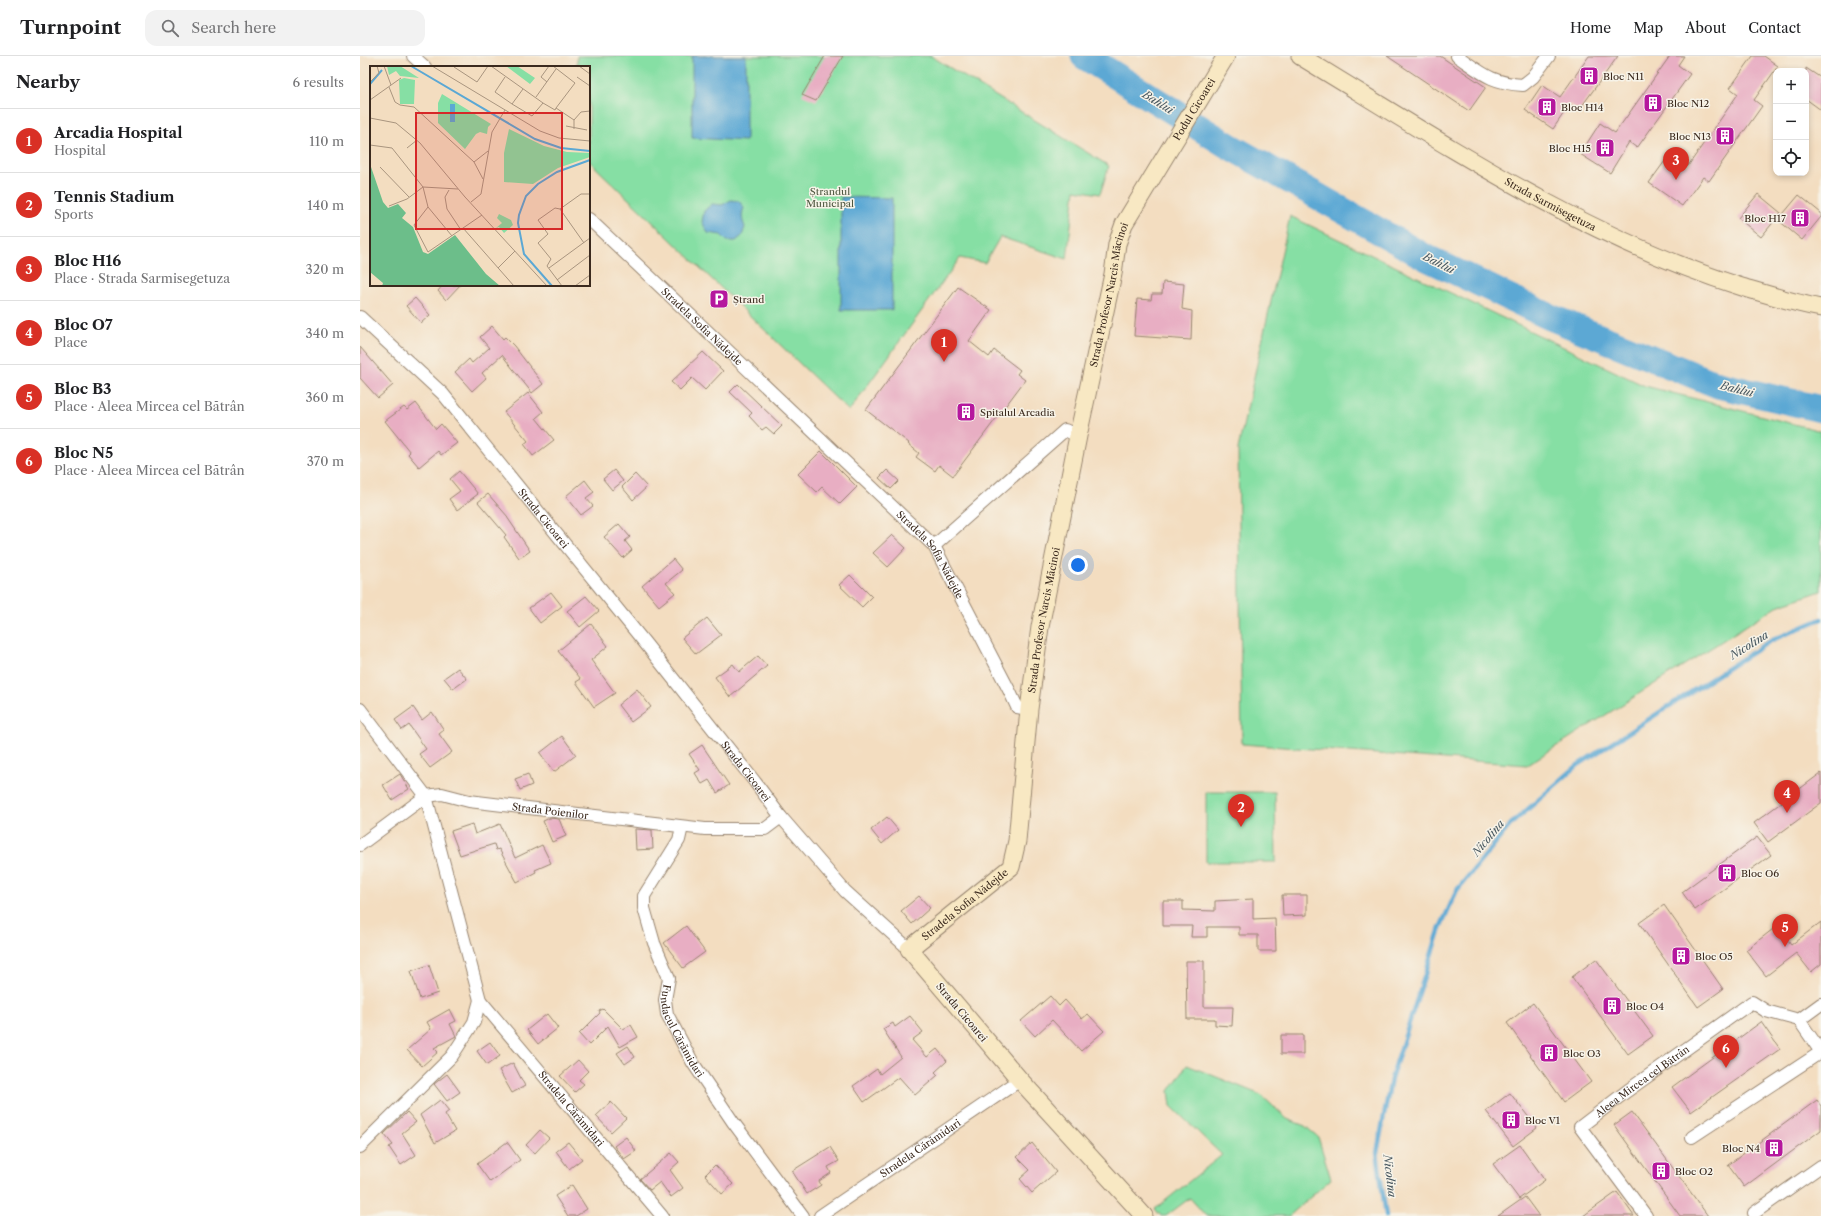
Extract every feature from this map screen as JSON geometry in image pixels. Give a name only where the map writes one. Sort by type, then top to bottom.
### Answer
[{"type":"street","points":[[413,56],[424,66]]},
{"type":"street","name":"Podul Cicoarei","points":[[1161,162],[1226,56]]},
{"type":"street","name":"Strada Sarmisegetuza","points":[[1300,56],[1465,156],[1553,206],[1603,232],[1660,258],[1707,276],[1792,303],[1821,308]]},
{"type":"street","points":[[1457,56],[1493,80],[1506,84],[1523,85],[1533,77],[1549,56]]},
{"type":"street","name":"Strada Profesor Narcis Măcinoi","points":[[1029,710],[1040,627],[1118,244],[1124,224],[1161,162]]},
{"type":"street","name":"Stradela Sofia Nădejde","points":[[590,220],[934,546],[1017,708],[1029,710],[1017,841],[1011,867],[909,949]]},
{"type":"street","name":"Strada Cicoarei","points":[[361,319],[443,394],[702,716],[781,817],[846,891],[909,949],[1020,1080],[1144,1216]]},
{"type":"street","points":[[934,546],[1065,430],[1078,436]]},
{"type":"street","points":[[360,709],[426,796],[360,845]]},
{"type":"street","name":"Strada Poienilor","points":[[426,796],[442,794],[469,801],[705,829],[765,829],[781,817]]},
{"type":"street","name":"Stradela Cărămidari","points":[[426,796],[480,1000],[662,1216]]},
{"type":"street","name":"Fundacul Cărămidari","points":[[682,827],[679,840],[644,896],[644,908],[654,943],[669,978],[665,1000],[667,1014],[693,1063],[733,1122],[803,1216]]},
{"type":"street","points":[[360,1147],[452,1056],[474,1022],[480,1000]]},
{"type":"street","name":"Aleea Mircea cel Bătrân","points":[[1646,1216],[1580,1127],[1633,1086],[1752,1002],[1766,1011],[1799,1020]]},
{"type":"street","points":[[1692,1137],[1821,1052],[1799,1020],[1821,1004]]},
{"type":"street","name":"Stradela Cărămidari","points":[[827,1214],[1020,1080]]},
{"type":"street","points":[[1754,1213],[1821,1166]]},
{"type":"green space","name":"Ștrandul Municipal","points":[[577,56],[931,56],[1109,166],[1100,194],[1075,190],[1067,259],[1000,237],[985,263],[960,258],[849,411],[590,162],[590,66],[577,66]]},
{"type":"green space","points":[[1290,216],[1645,386],[1821,431],[1821,591],[1777,606],[1527,765],[1242,744],[1238,449]]},
{"type":"green space","points":[[1206,792],[1275,792],[1276,862],[1206,862]]},
{"type":"green space","points":[[1187,1065],[1261,1095],[1287,1119],[1305,1126],[1318,1137],[1331,1179],[1289,1216],[1206,1216],[1190,1198],[1166,1216],[1161,1216],[1155,1209],[1222,1155],[1171,1106],[1169,1091]]},
{"type":"water","points":[[692,56],[746,56],[746,141],[692,138]]},
{"type":"water","points":[[841,197],[892,198],[892,310],[841,310]]},
{"type":"water","points":[[731,200],[739,201],[744,208],[742,218],[745,227],[742,236],[736,241],[727,241],[721,235],[708,233],[702,222],[704,211],[712,204],[722,205]]},
{"type":"building","points":[[825,56],[843,56],[816,101],[802,95]]},
{"type":"building","points":[[1387,56],[1440,56],[1486,87],[1469,111]]},
{"type":"building","points":[[1589,56],[1618,56],[1579,110],[1570,104],[1553,129],[1525,110],[1542,85],[1560,97]]},
{"type":"building","name":"Bloc N12","points":[[1670,56],[1684,56],[1678,65],[1690,74],[1637,148],[1629,142],[1610,173],[1580,154],[1600,123],[1615,133]]},
{"type":"building","name":"Bloc N13","points":[[1753,56],[1764,56],[1778,66],[1777,68],[1773,68],[1773,73],[1754,100],[1762,106],[1709,181],[1703,177],[1682,206],[1649,183],[1670,154],[1688,166],[1738,94],[1730,88]]},
{"type":"building","points":[[1809,70],[1821,78],[1821,110],[1809,101]]},
{"type":"building","name":"Bloc H17","points":[[1758,194],[1781,213],[1761,237],[1738,218]]},
{"type":"building","name":"Bloc H17","points":[[1799,195],[1821,213],[1821,217],[1802,240],[1778,220]]},
{"type":"building","points":[[1163,282],[1184,284],[1182,309],[1192,311],[1191,340],[1134,336],[1137,299],[1151,300],[1152,294],[1162,294]]},
{"type":"building","points":[[442,286],[459,286],[446,300],[438,291]]},
{"type":"building","points":[[958,287],[991,310],[969,341],[989,357],[994,350],[1020,370],[1017,374],[1025,380],[953,476],[939,465],[935,471],[916,457],[919,453],[908,444],[909,443],[866,410]]},
{"type":"building","points":[[415,298],[430,315],[421,323],[406,306]]},
{"type":"building","points":[[492,326],[503,339],[505,337],[514,346],[543,384],[532,393],[502,355],[482,373],[486,378],[472,391],[455,372],[469,359],[472,363],[489,348],[480,337]]},
{"type":"building","points":[[360,347],[393,385],[378,398],[360,378]]},
{"type":"building","points":[[703,352],[723,371],[705,390],[692,378],[680,390],[671,382]]},
{"type":"building","points":[[738,384],[782,426],[774,434],[766,427],[762,430],[749,416],[752,413],[730,392]]},
{"type":"building","points":[[528,393],[543,412],[536,418],[554,440],[533,456],[524,444],[528,441],[504,412]]},
{"type":"building","points":[[416,403],[436,429],[441,424],[457,443],[441,455],[438,451],[419,467],[408,454],[410,452],[385,421],[404,407],[407,410]]},
{"type":"building","points":[[821,451],[857,487],[840,504],[822,487],[817,492],[798,474]]},
{"type":"building","points":[[614,470],[623,481],[612,490],[603,479]]},
{"type":"building","points":[[887,470],[899,481],[891,489],[879,478]]},
{"type":"building","points":[[459,471],[478,494],[457,510],[449,499],[460,491],[450,479]]},
{"type":"building","points":[[635,474],[647,487],[633,500],[622,487]]},
{"type":"building","points":[[585,480],[594,492],[586,498],[593,506],[581,515],[566,496]]},
{"type":"building","points":[[488,494],[508,517],[530,551],[523,556],[519,558],[504,537],[506,535],[478,502]]},
{"type":"building","points":[[619,524],[630,537],[625,541],[632,550],[623,558],[604,537]]},
{"type":"building","points":[[892,535],[906,548],[888,567],[873,553]]},
{"type":"building","points":[[673,559],[682,570],[666,583],[675,593],[659,606],[642,586]]},
{"type":"building","points":[[850,575],[872,597],[862,607],[839,585]]},
{"type":"building","points":[[551,592],[562,606],[540,623],[529,608]]},
{"type":"building","points":[[586,596],[599,611],[580,627],[567,611]]},
{"type":"building","points":[[707,618],[721,635],[696,654],[682,638]]},
{"type":"building","points":[[591,624],[608,646],[591,660],[615,693],[594,707],[576,682],[581,679],[558,651]]},
{"type":"building","points":[[758,656],[767,666],[730,697],[715,677],[733,664],[739,672]]},
{"type":"building","points":[[458,668],[467,679],[453,689],[444,678]]},
{"type":"building","points":[[637,689],[651,707],[631,722],[618,705]]},
{"type":"building","points":[[413,707],[422,720],[432,712],[444,730],[439,734],[452,752],[430,768],[419,754],[426,749],[409,725],[402,730],[395,720]]},
{"type":"building","points":[[562,736],[576,755],[554,772],[540,753]]},
{"type":"building","points":[[702,745],[729,785],[717,793],[709,780],[702,784],[695,773],[700,770],[689,754]]},
{"type":"building","points":[[1821,773],[1821,803],[1768,842],[1754,823]]},
{"type":"building","points":[[400,774],[409,789],[392,800],[383,785]]},
{"type":"building","points":[[528,774],[532,785],[520,790],[515,779]]},
{"type":"building","points":[[887,817],[898,830],[882,844],[871,830]]},
{"type":"building","points":[[550,818],[559,819],[566,836],[552,842],[543,821]]},
{"type":"building","points":[[472,824],[475,834],[500,824],[515,858],[542,845],[551,863],[535,870],[536,872],[517,882],[499,849],[496,850],[494,844],[460,855],[451,831]]},
{"type":"building","points":[[635,829],[652,830],[653,849],[636,850]]},
{"type":"building","name":"Bloc O6","points":[[1757,837],[1771,855],[1695,910],[1682,892]]},
{"type":"building","points":[[1282,895],[1307,895],[1307,915],[1283,916]]},
{"type":"building","points":[[919,896],[930,908],[912,924],[901,911]]},
{"type":"building","points":[[1253,899],[1253,919],[1275,918],[1276,951],[1258,951],[1258,935],[1239,935],[1239,927],[1207,927],[1207,937],[1191,937],[1192,926],[1163,926],[1163,901],[1183,901],[1183,910],[1215,911],[1215,901]]},
{"type":"building","name":"Bloc O5","points":[[1664,905],[1723,989],[1698,1007],[1639,923]]},
{"type":"building","points":[[1821,922],[1821,964],[1811,972],[1796,953],[1766,976],[1746,950],[1777,926],[1791,945]]},
{"type":"building","points":[[686,926],[705,952],[683,968],[664,943]]},
{"type":"building","name":"Bloc O4","points":[[1596,959],[1653,1036],[1628,1054],[1572,977]]},
{"type":"building","points":[[1186,961],[1204,961],[1204,1007],[1233,1007],[1232,1026],[1215,1025],[1215,1019],[1187,1019]]},
{"type":"building","points":[[429,965],[438,993],[420,999],[411,971]]},
{"type":"building","points":[[1050,996],[1059,1006],[1065,1000],[1082,1019],[1088,1014],[1104,1031],[1081,1051],[1052,1020],[1035,1036],[1021,1021]]},
{"type":"building","name":"Bloc O3","points":[[1533,1003],[1591,1082],[1564,1102],[1507,1023]]},
{"type":"building","points":[[450,1009],[456,1021],[450,1024],[456,1036],[434,1048],[438,1052],[422,1066],[407,1050],[431,1029],[427,1022]]},
{"type":"building","points":[[603,1009],[623,1029],[631,1025],[638,1037],[620,1047],[608,1026],[589,1045],[579,1034],[600,1013],[599,1011]]},
{"type":"building","points":[[547,1014],[558,1028],[538,1044],[527,1030]]},
{"type":"building","points":[[910,1016],[923,1032],[912,1040],[927,1057],[937,1049],[947,1061],[935,1072],[938,1075],[915,1095],[899,1077],[864,1102],[853,1086],[877,1069],[880,1074],[901,1057],[883,1029],[893,1023],[895,1027]]},
{"type":"building","points":[[1761,1022],[1780,1049],[1691,1112],[1672,1087]]},
{"type":"building","points":[[1281,1035],[1303,1035],[1303,1054],[1281,1054]]},
{"type":"building","points":[[490,1042],[500,1056],[487,1065],[477,1051]]},
{"type":"building","points":[[628,1046],[635,1057],[625,1064],[617,1053]]},
{"type":"building","points":[[578,1060],[588,1071],[579,1080],[584,1084],[575,1092],[560,1076]]},
{"type":"building","points":[[513,1063],[525,1086],[512,1093],[499,1070]]},
{"type":"building","points":[[447,1074],[460,1092],[447,1101],[434,1084]]},
{"type":"building","name":"Bloc V1","points":[[1510,1093],[1537,1128],[1513,1146],[1486,1111]]},
{"type":"building","points":[[440,1100],[449,1111],[445,1114],[455,1131],[435,1143],[420,1115]]},
{"type":"building","name":"Bloc N4","points":[[1817,1100],[1821,1106],[1821,1130],[1744,1187],[1728,1165]]},
{"type":"building","points":[[611,1102],[626,1118],[611,1132],[596,1116]]},
{"type":"building","points":[[407,1112],[416,1122],[402,1133],[416,1155],[401,1165],[389,1147],[393,1145],[384,1134]]},
{"type":"building","name":"Bloc O2","points":[[1632,1112],[1708,1216],[1680,1216],[1614,1125]]},
{"type":"building","points":[[540,1130],[549,1138],[535,1153],[526,1145]]},
{"type":"building","points":[[626,1137],[636,1151],[624,1159],[614,1146]]},
{"type":"building","points":[[507,1142],[520,1160],[490,1182],[477,1164]]},
{"type":"building","points":[[568,1142],[582,1159],[569,1169],[556,1151]]},
{"type":"building","points":[[1032,1143],[1056,1172],[1032,1193],[1020,1179],[1030,1170],[1017,1157]]},
{"type":"building","points":[[1520,1145],[1545,1180],[1519,1199],[1493,1164]]},
{"type":"building","points":[[830,1147],[839,1161],[828,1167],[831,1173],[819,1181],[821,1185],[807,1194],[792,1171]]},
{"type":"building","points":[[671,1153],[679,1162],[670,1170],[683,1188],[671,1197],[660,1182],[650,1190],[640,1179]]},
{"type":"building","points":[[715,1165],[733,1184],[722,1194],[705,1175]]},
{"type":"building","points":[[572,1185],[587,1209],[576,1216],[568,1216],[555,1196]]},
{"type":"building","points":[[1617,1192],[1634,1216],[1583,1216]]},
{"type":"building","points":[[1525,1197],[1539,1216],[1498,1216]]},
{"type":"waterway","name":"Bahlui","points":[[1084,56],[1229,146],[1425,257],[1550,317],[1718,385],[1821,409]]},
{"type":"waterway","name":"Nicolina","points":[[1386,1216],[1377,1153],[1391,1079],[1440,928],[1457,890],[1511,824],[1578,765],[1770,641],[1821,619]]},
{"type":"place","name":"Bloc N11","points":[[1589,76]]},
{"type":"place","name":"Bloc N12","points":[[1653,103]]},
{"type":"place","name":"Bloc H14","points":[[1547,107]]},
{"type":"place","name":"Bloc N13","points":[[1725,136]]},
{"type":"place","name":"Bloc H15","points":[[1605,148]]},
{"type":"place","name":"Bloc H16","points":[[1676,180]]},
{"type":"place","name":"Bloc H17","points":[[1800,218]]},
{"type":"place","name":"Ștrand","points":[[719,299]]},
{"type":"place","name":"Arcadia Hospital","points":[[944,362]]},
{"type":"place","name":"Spitalul Arcadia","points":[[966,412]]},
{"type":"place","name":"Bloc O7","points":[[1787,813]]},
{"type":"place","name":"Tennis Stadium","points":[[1241,827]]},
{"type":"place","name":"Bloc O6","points":[[1727,873]]},
{"type":"place","name":"Bloc B3","points":[[1785,947]]},
{"type":"place","name":"Bloc O5","points":[[1681,956]]},
{"type":"place","name":"Bloc O4","points":[[1612,1006]]},
{"type":"place","name":"Bloc O3","points":[[1549,1053]]},
{"type":"place","name":"Bloc N5","points":[[1726,1068]]},
{"type":"place","name":"Bloc V1","points":[[1511,1120]]},
{"type":"place","name":"Bloc N4","points":[[1774,1148]]},
{"type":"place","name":"Bloc O2","points":[[1661,1171]]}]
